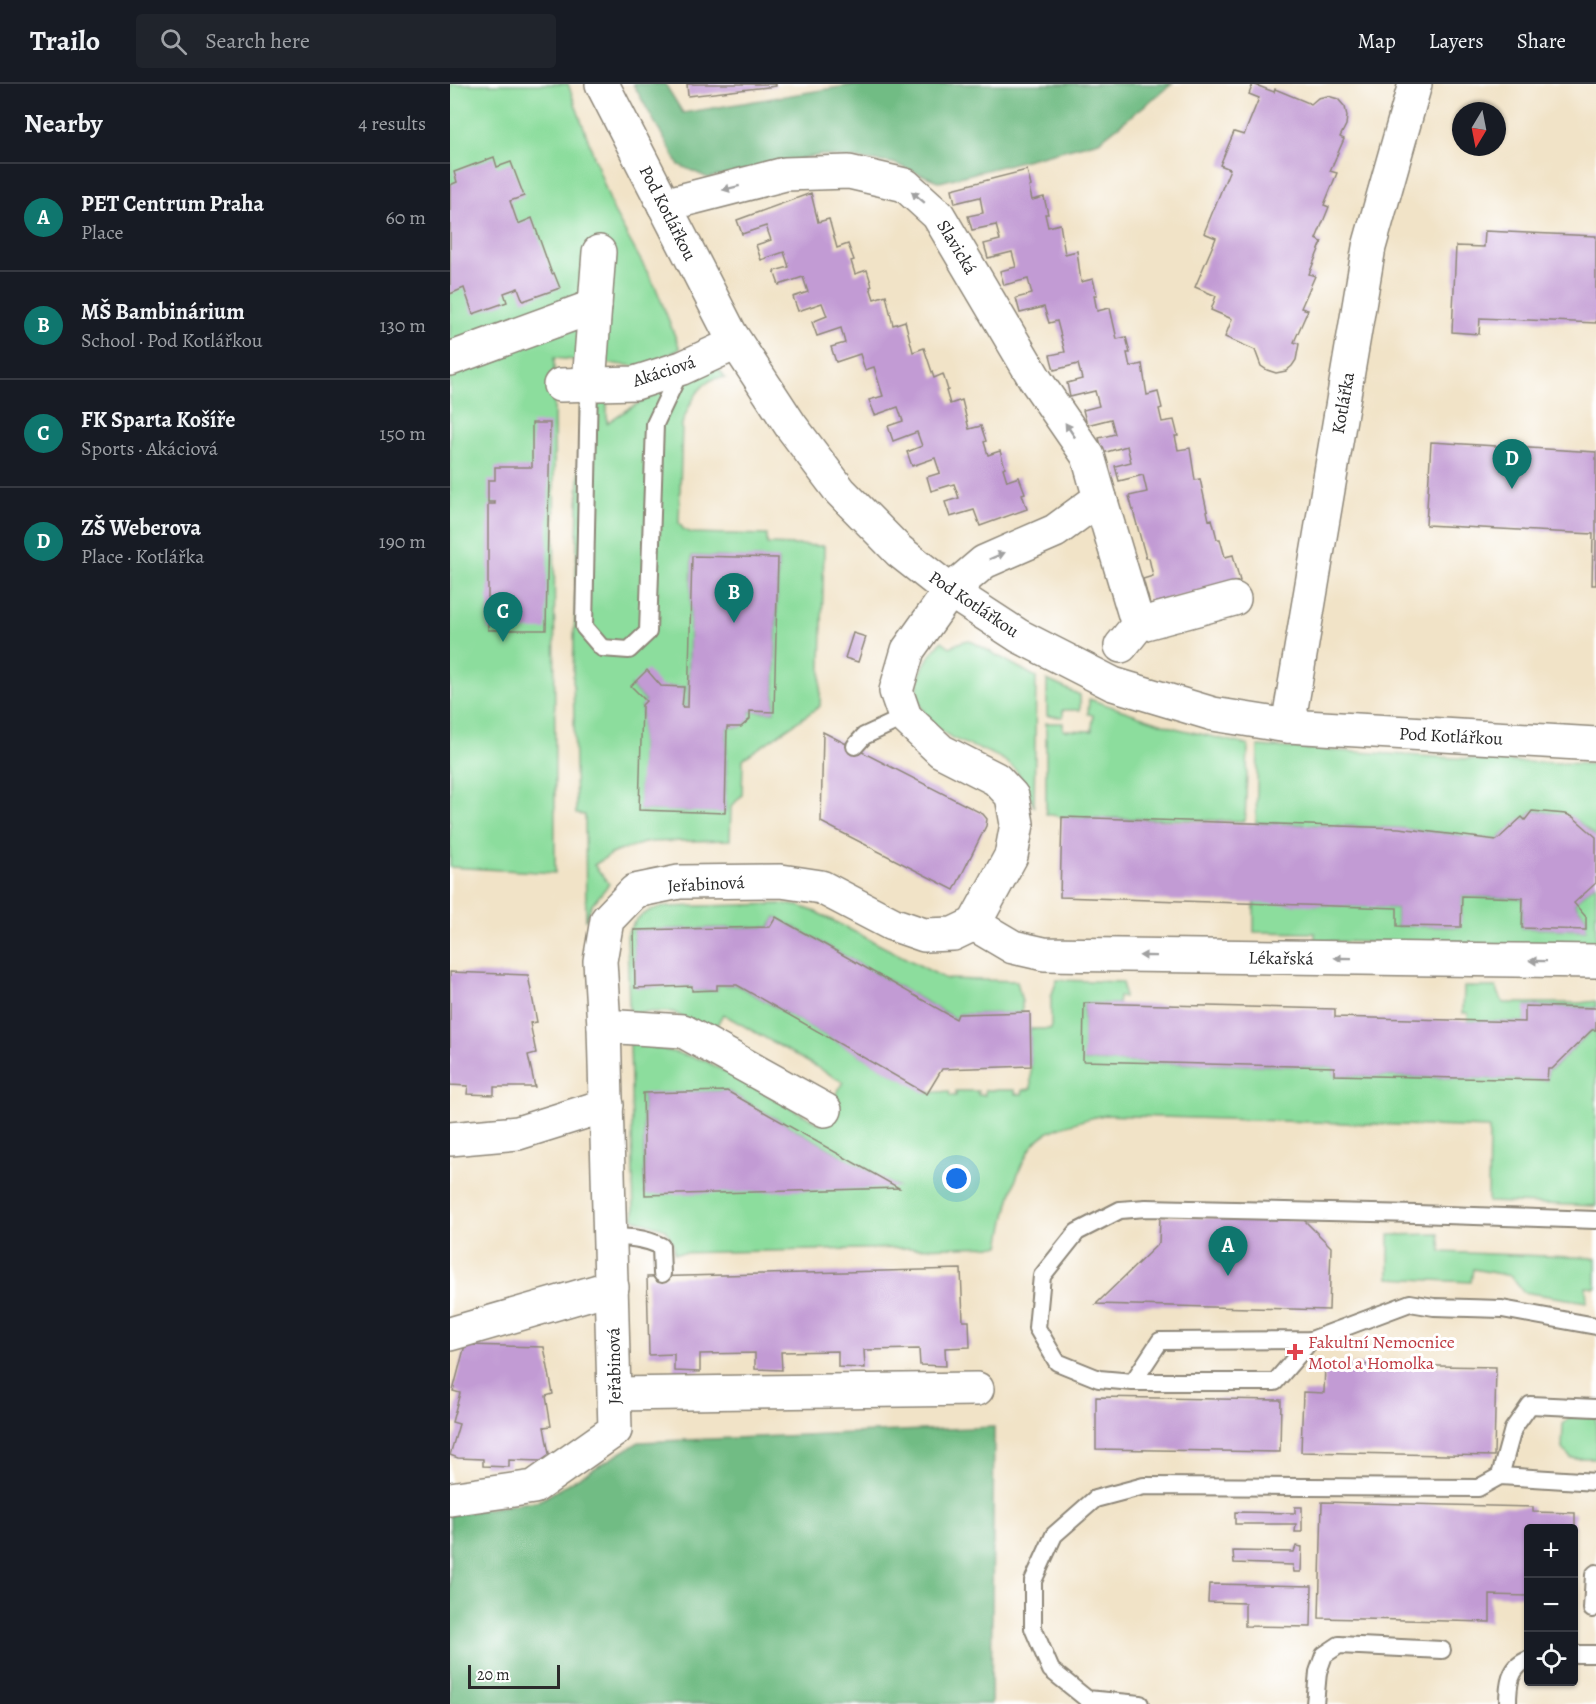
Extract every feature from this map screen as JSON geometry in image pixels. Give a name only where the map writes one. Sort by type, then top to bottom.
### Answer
[{"type":"street","name":"Pod Kotlářkou","points":[[602,84],[736,343],[791,426],[840,491],[899,551],[950,591],[1019,636],[1113,684],[1213,714],[1288,726],[1596,744]]},
{"type":"street","name":"Kotlářka","points":[[1288,726],[1369,247],[1415,84]]},
{"type":"street","name":"Slavická","points":[[664,205],[785,174],[849,172],[904,185],[938,214],[1035,379],[1088,456],[1100,498],[1130,635],[1234,599]]},
{"type":"street","points":[[574,385],[595,306],[599,252]]},
{"type":"street","points":[[450,359],[595,306]]},
{"type":"street","name":"Akáciová","points":[[574,385],[635,383],[682,368],[736,343]]},
{"type":"street","points":[[974,924],[1011,856],[1017,824],[1012,796],[996,779],[940,751],[905,717],[896,691],[908,650],[950,591],[984,562],[1055,531],[1100,498]]},
{"type":"street","name":"Jeřabinová","points":[[450,1499],[534,1487],[615,1430],[607,1105],[600,961],[607,920],[635,891],[679,882],[781,881],[821,887],[892,924],[924,935],[953,934],[974,924]]},
{"type":"street","name":"Lékařská","points":[[974,924],[1013,948],[1044,954],[1596,961]]},
{"type":"street","points":[[604,1026],[683,1031],[825,1110]]},
{"type":"street","points":[[450,1139],[518,1133],[607,1105]]},
{"type":"street","points":[[450,1334],[612,1287]]},
{"type":"street","points":[[615,1394],[977,1389]]},
{"type":"lane","points":[[574,385],[584,627],[602,648],[629,650],[648,632],[655,424],[682,368]]},
{"type":"lane","points":[[855,746],[864,736],[905,717]]},
{"type":"lane","points":[[1311,1340],[1275,1382],[1133,1382],[1099,1379],[1057,1362],[1037,1328],[1042,1275],[1077,1232],[1120,1210],[1146,1208],[1596,1220]]},
{"type":"lane","points":[[610,1237],[640,1239],[661,1246],[662,1275]]},
{"type":"lane","points":[[1133,1382],[1160,1341],[1311,1340],[1410,1304],[1502,1309],[1596,1326]]},
{"type":"lane","points":[[1500,1476],[1513,1429],[1530,1405],[1596,1408]]},
{"type":"lane","points":[[1140,1704],[1087,1699],[1051,1670],[1034,1628],[1033,1581],[1054,1535],[1095,1499],[1144,1486],[1478,1488],[1500,1476],[1596,1482]]},
{"type":"lane","points":[[1592,1609],[1596,1573]]},
{"type":"lane","points":[[1315,1704],[1318,1672],[1324,1655],[1339,1645],[1442,1650]]},
{"type":"lane","points":[[1578,1654],[1596,1654]]},
{"type":"lane","points":[[1508,1704],[1508,1680],[1520,1663],[1524,1662]]},
{"type":"green space","points":[[450,84],[568,84],[614,212],[656,288],[680,349],[644,367],[554,358],[555,873],[450,867]]},
{"type":"green space","points":[[633,84],[665,84],[683,113],[858,84],[1172,84],[1099,141],[940,182],[893,163],[821,155],[708,178],[679,165]]},
{"type":"green space","points":[[718,368],[725,378],[717,378],[703,386],[692,401],[682,424],[679,523],[684,530],[692,533],[767,535],[767,544],[824,546],[820,706],[743,759],[742,795],[731,807],[730,840],[647,842],[613,853],[594,865],[609,884],[591,906],[586,921],[585,815],[576,814],[573,674],[582,371],[607,381],[607,423],[646,399]],"holes":[[[692,556],[778,559],[774,712],[750,711],[749,719],[741,727],[727,727],[725,812],[640,810],[642,706],[646,701],[631,686],[684,687],[682,707],[688,707]]]},
{"type":"green space","points":[[969,640],[1036,677],[1034,807],[1014,768],[995,755],[946,734],[933,724],[919,701],[919,677],[932,653],[942,641],[950,647]]},
{"type":"green space","points":[[1047,680],[1080,695],[1080,710],[1063,710],[1063,717],[1047,716]]},
{"type":"green space","points":[[1089,699],[1175,728],[1248,745],[1245,821],[1062,817],[1046,814],[1046,723],[1063,723],[1063,730],[1092,731],[1093,715],[1088,714]]},
{"type":"green space","points":[[1258,746],[1518,762],[1596,764],[1596,837],[1580,823],[1567,816],[1532,811],[1525,820],[1522,818],[1497,840],[1399,828],[1256,823]]},
{"type":"green space","points":[[1596,883],[1596,942],[1579,946],[1315,941],[1315,933],[1254,932],[1254,902],[1397,908],[1397,926],[1460,927],[1462,896],[1523,898],[1522,928],[1586,930],[1586,917],[1574,903]]},
{"type":"green space","points":[[781,904],[799,906],[816,912],[946,979],[1017,981],[1022,1013],[959,1014],[956,1019],[776,917],[770,927],[634,930],[636,987],[692,986],[693,991],[717,990],[717,985],[737,985],[927,1093],[949,1091],[950,1096],[956,1096],[956,1091],[978,1091],[978,1095],[985,1095],[985,1090],[1015,1090],[1015,1094],[1022,1094],[1023,1090],[1031,1089],[1030,1029],[1051,1029],[1051,997],[1057,980],[1123,982],[1124,997],[1119,997],[1118,1004],[1084,1003],[1084,1061],[1334,1067],[1334,1075],[1547,1080],[1548,1069],[1552,1069],[1592,1030],[1596,1030],[1596,1206],[1488,1202],[1489,1128],[1103,1115],[1068,1124],[1049,1132],[1038,1140],[1021,1166],[1010,1200],[1000,1246],[674,1253],[674,1246],[666,1229],[634,1219],[630,1041],[704,1060],[820,1124],[843,1082],[723,1014],[712,1034],[673,1012],[629,1010],[627,934],[633,923],[641,916],[663,907]],"holes":[[[727,1091],[897,1187],[645,1194],[643,1094]]]},
{"type":"green space","points":[[1464,987],[1496,987],[1503,1003],[1596,1001],[1596,1008],[1526,1006],[1525,1022],[1468,1021],[1468,1013],[1463,1013]]},
{"type":"green space","points":[[1439,1234],[1441,1252],[1596,1258],[1596,1288],[1586,1287],[1587,1302],[1523,1292],[1511,1276],[1473,1269],[1471,1282],[1389,1278],[1389,1235]]},
{"type":"green space","points":[[1571,1417],[1596,1417],[1596,1458],[1571,1458],[1562,1449],[1563,1424]]},
{"type":"green space","points":[[994,1427],[991,1704],[450,1704],[450,1515],[541,1500],[639,1442]]},
{"type":"building","points":[[687,84],[776,84],[776,86],[688,96]]},
{"type":"building","points":[[1253,84],[1274,92],[1275,89],[1311,104],[1318,98],[1328,96],[1338,99],[1345,107],[1347,116],[1346,125],[1340,137],[1344,139],[1330,171],[1337,173],[1324,205],[1329,207],[1316,239],[1322,242],[1309,274],[1315,276],[1301,308],[1308,310],[1294,342],[1299,344],[1296,360],[1286,371],[1276,373],[1261,366],[1255,350],[1225,337],[1232,319],[1211,310],[1216,296],[1195,287],[1216,238],[1204,233],[1230,169],[1220,165],[1234,132],[1244,135],[1259,98],[1249,94]]},
{"type":"building","points":[[494,157],[497,167],[511,162],[524,196],[510,201],[518,224],[532,218],[552,274],[554,273],[560,288],[523,301],[518,288],[504,293],[507,302],[473,314],[464,288],[450,294],[450,185],[457,182],[454,172]]},
{"type":"building","points":[[1027,170],[1032,200],[1044,197],[1048,227],[1060,224],[1065,254],[1077,251],[1081,282],[1093,279],[1097,295],[1094,295],[1097,311],[1110,308],[1117,339],[1126,337],[1130,353],[1127,353],[1130,367],[1142,364],[1147,395],[1158,392],[1162,408],[1159,409],[1162,422],[1174,420],[1178,436],[1175,436],[1178,450],[1190,448],[1195,480],[1200,479],[1209,520],[1212,519],[1225,557],[1233,555],[1240,581],[1150,604],[1143,579],[1153,576],[1129,496],[1147,492],[1143,475],[1119,481],[1115,466],[1131,462],[1127,446],[1103,453],[1099,438],[1115,434],[1111,419],[1087,425],[1083,410],[1099,406],[1095,391],[1070,397],[1067,383],[1082,379],[1078,364],[1054,370],[1050,355],[1065,352],[1057,321],[1049,323],[1044,307],[1020,313],[1016,298],[1032,294],[1028,279],[1004,285],[1000,271],[1016,267],[1012,252],[988,258],[984,244],[1000,240],[996,225],[972,230],[968,216],[983,213],[980,197],[955,203],[952,189]]},
{"type":"building","points":[[811,193],[818,222],[829,219],[837,248],[848,244],[854,260],[851,261],[855,274],[867,270],[874,299],[886,295],[893,325],[905,321],[913,352],[924,348],[934,378],[943,374],[950,404],[962,400],[969,429],[981,426],[988,455],[1000,451],[1007,481],[1019,477],[1025,493],[1022,494],[1027,509],[980,526],[974,510],[950,517],[945,502],[959,498],[954,484],[931,491],[927,477],[940,473],[935,458],[912,466],[907,452],[922,446],[917,432],[893,441],[888,426],[903,421],[898,407],[875,415],[869,400],[883,396],[874,367],[865,370],[860,354],[836,362],[831,347],[845,343],[841,328],[817,336],[812,322],[827,316],[822,303],[798,311],[793,297],[808,292],[803,277],[779,285],[774,271],[789,267],[784,252],[761,260],[756,245],[771,240],[766,226],[742,234],[737,220]]},
{"type":"building","points":[[1485,231],[1596,236],[1596,323],[1480,318],[1479,334],[1452,332],[1456,246],[1484,247]]},
{"type":"building","points":[[532,423],[550,423],[546,630],[488,630],[488,504],[495,504],[495,502],[488,502],[488,480],[495,480],[495,467],[532,467]]},
{"type":"building","points":[[1431,442],[1596,452],[1596,585],[1592,585],[1593,534],[1426,525]]},
{"type":"building","points":[[692,556],[778,558],[774,712],[750,711],[750,719],[741,727],[727,727],[725,813],[639,810],[642,705],[646,701],[631,686],[647,670],[661,686],[684,687],[682,707],[688,707]]},
{"type":"building","points":[[853,633],[866,637],[858,662],[845,658]]},
{"type":"building","points":[[823,732],[983,814],[987,819],[986,826],[954,890],[821,822]]},
{"type":"building","points":[[1532,811],[1566,814],[1573,817],[1596,837],[1596,883],[1574,903],[1586,917],[1586,930],[1522,928],[1523,898],[1462,896],[1461,927],[1397,926],[1397,908],[1060,897],[1062,817],[1399,828],[1497,840],[1522,817],[1525,820]]},
{"type":"building","points":[[776,917],[956,1019],[958,1014],[1030,1012],[1031,1066],[942,1069],[927,1094],[737,985],[717,985],[717,990],[692,991],[692,986],[635,988],[634,930],[770,927]]},
{"type":"building","points":[[450,972],[528,975],[537,1022],[530,1023],[536,1053],[528,1055],[535,1087],[494,1087],[494,1095],[467,1094],[468,1086],[450,1085]]},
{"type":"building","points":[[1084,1003],[1335,1009],[1335,1017],[1525,1022],[1525,1006],[1596,1008],[1596,1030],[1592,1030],[1552,1069],[1548,1069],[1547,1080],[1334,1075],[1334,1067],[1083,1061]]},
{"type":"building","points":[[727,1091],[899,1188],[645,1195],[643,1093]]},
{"type":"building","points":[[1160,1217],[1304,1220],[1331,1247],[1329,1310],[1096,1304],[1159,1243]]},
{"type":"building","points":[[961,1269],[963,1321],[969,1321],[970,1347],[945,1348],[946,1366],[920,1365],[919,1349],[864,1350],[865,1368],[838,1367],[838,1351],[781,1352],[782,1370],[755,1369],[755,1353],[700,1354],[700,1372],[674,1371],[674,1354],[649,1355],[647,1277]]},
{"type":"building","points":[[465,1345],[544,1347],[553,1394],[546,1396],[551,1426],[544,1427],[550,1459],[542,1461],[509,1460],[509,1467],[483,1466],[483,1459],[458,1458],[450,1455],[459,1424],[452,1422],[460,1393],[453,1391]]},
{"type":"building","points":[[1325,1364],[1496,1367],[1494,1456],[1301,1452],[1303,1392],[1324,1393]]},
{"type":"building","points":[[1096,1397],[1281,1400],[1280,1452],[1096,1449]]},
{"type":"building","points":[[1322,1502],[1533,1507],[1533,1512],[1575,1513],[1575,1524],[1524,1524],[1524,1596],[1490,1595],[1490,1622],[1319,1618]]},
{"type":"building","points":[[1295,1507],[1302,1507],[1302,1532],[1295,1532],[1296,1524],[1235,1524],[1235,1512],[1295,1513]]},
{"type":"building","points":[[1296,1546],[1302,1547],[1301,1572],[1294,1572],[1293,1565],[1234,1563],[1233,1551],[1294,1552]]},
{"type":"building","points":[[1209,1584],[1312,1586],[1311,1627],[1245,1626],[1245,1603],[1208,1602]]},
{"type":"place","name":"ZŠ Weberova","points":[[1512,489]]},
{"type":"place","name":"MŠ Bambinárium","points":[[734,623]]},
{"type":"place","name":"FK Sparta Košíře","points":[[503,642]]},
{"type":"place","name":"PET Centrum Praha","points":[[1228,1276]]},
{"type":"place","name":"Fakultní Nemocnice Motol a Homolka","points":[[1295,1352]]}]
